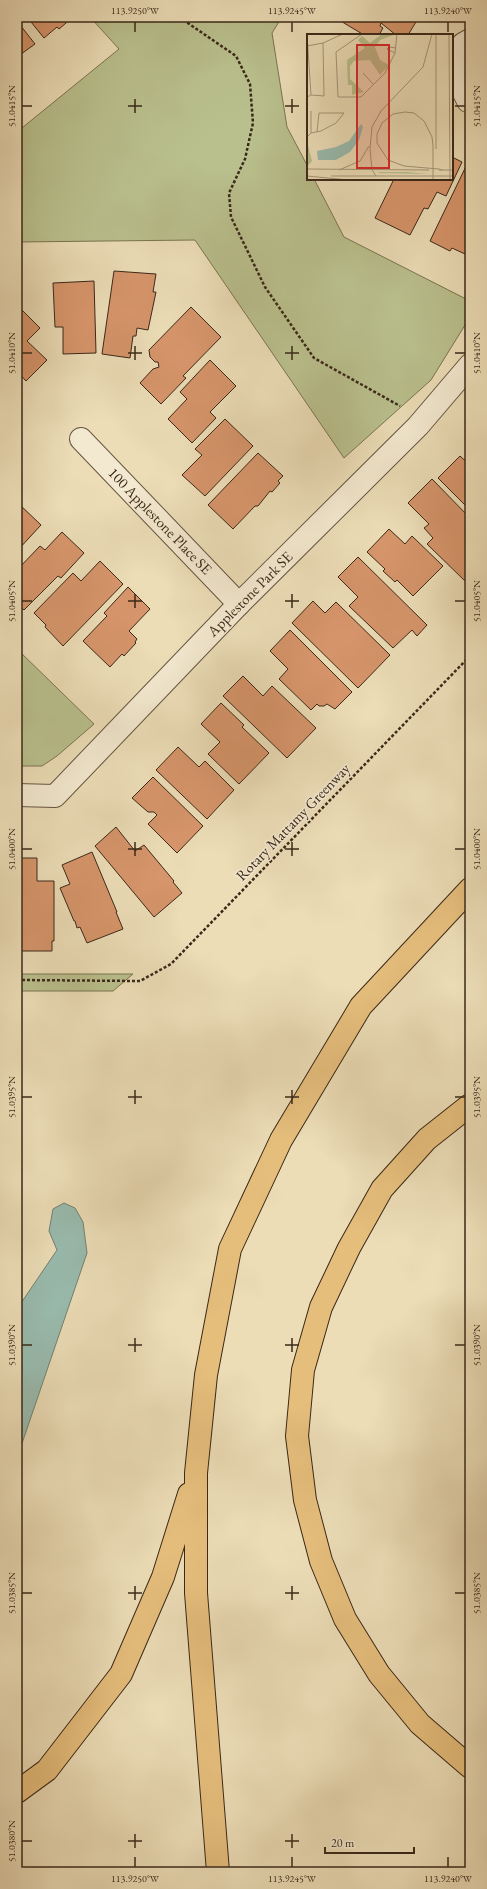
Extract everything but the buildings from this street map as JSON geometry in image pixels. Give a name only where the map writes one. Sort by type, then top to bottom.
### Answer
[{"type":"highway","points":[[218,1872],[196,1593],[196,1474],[206,1375],[230,1249],[281,1140],[361,1006],[470,889]]},
{"type":"highway","points":[[470,1105],[427,1139],[382,1189],[349,1248],[321,1307],[303,1370],[297,1436],[305,1500],[321,1561],[345,1619],[379,1674],[420,1724],[470,1767]]},
{"type":"highway","points":[[17,1792],[47,1770],[122,1674],[163,1577],[196,1474]]},
{"type":"street","points":[[470,40],[463,44],[454,73],[468,101],[470,101]]},
{"type":"street","name":"Applestone Park SE","points":[[17,796],[55,796],[239,604],[418,426],[470,365]]},
{"type":"street","name":"100 Applestone Place SE","points":[[80,439],[239,604]]},
{"type":"path","points":[[178,17],[236,56],[250,84],[253,123],[245,159],[229,193],[231,217],[265,287],[314,358],[397,403],[418,426]]},
{"type":"path","name":"Rotary Mattamy Greenway","points":[[17,980],[140,981],[171,964],[470,656]]},
{"type":"green space","points":[[90,17],[282,17],[272,33],[287,127],[307,165],[307,180],[315,180],[344,237],[470,301],[470,317],[431,380],[344,458],[195,240],[17,242],[17,132],[119,49]]},
{"type":"green space","points":[[17,649],[94,724],[57,756],[42,766],[17,766]]},
{"type":"green space","points":[[17,974],[133,974],[113,991],[17,991]]},
{"type":"shaded area","points":[[64,1203],[75,1208],[83,1222],[87,1253],[17,1458],[17,1309],[57,1250],[49,1231],[53,1209]]}]
